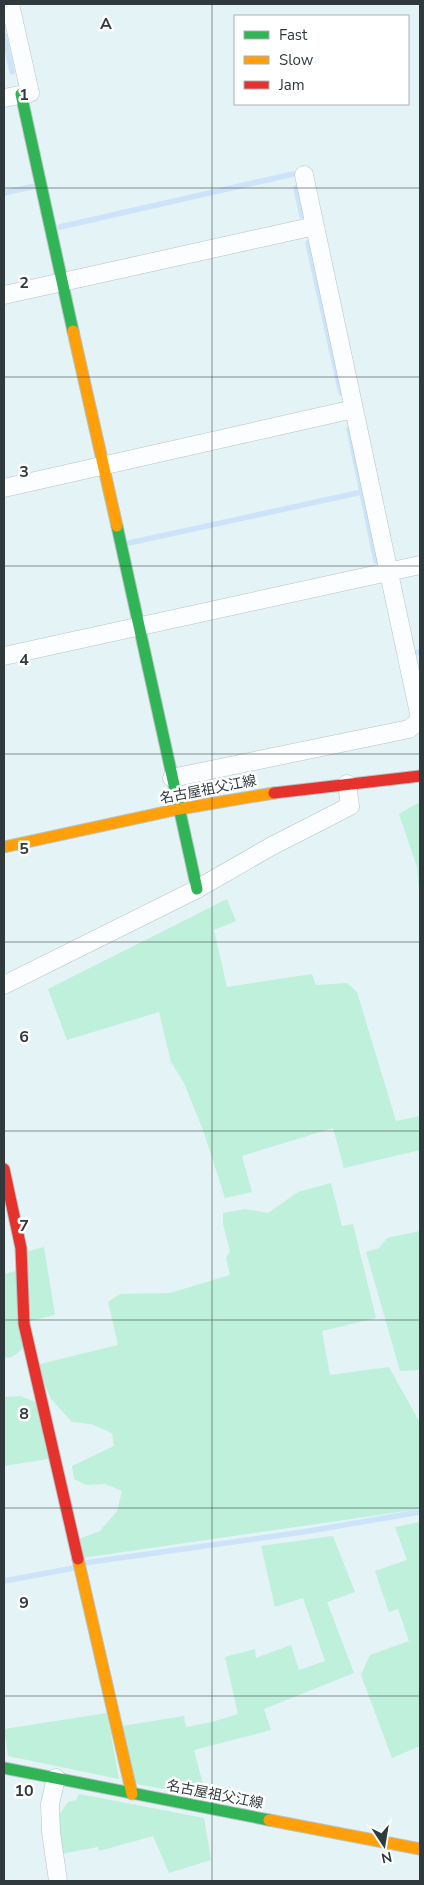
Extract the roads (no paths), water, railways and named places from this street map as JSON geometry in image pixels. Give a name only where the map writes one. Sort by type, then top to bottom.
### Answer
[{"type":"street","points":[[4,98],[30,93],[10,4]]},
{"type":"street","points":[[21,94],[197,889]]},
{"type":"street","points":[[172,778],[409,729],[420,719],[304,175]]},
{"type":"street","points":[[4,294],[315,226]]},
{"type":"street","points":[[4,488],[354,409]]},
{"type":"street","points":[[4,656],[420,565]]},
{"type":"street","name":"名古屋祖父江線","points":[[4,847],[179,809],[262,794],[420,776]]},
{"type":"street","points":[[4,985],[197,889],[270,847],[350,806],[346,784]]},
{"type":"street","points":[[4,1169],[21,1248],[24,1324],[132,1794]]},
{"type":"street","name":"名古屋祖父江線","points":[[4,1768],[420,1850]]},
{"type":"street","points":[[56,1778],[50,1804],[51,1832],[58,1881]]},
{"type":"waterway","points":[[4,35],[12,72]]},
{"type":"waterway","points":[[60,227],[293,174]]},
{"type":"waterway","points":[[4,193],[35,186]]},
{"type":"waterway","points":[[296,188],[302,216]]},
{"type":"waterway","points":[[308,243],[341,393]]},
{"type":"waterway","points":[[349,429],[376,561]]},
{"type":"waterway","points":[[129,543],[362,492]]},
{"type":"waterway","points":[[414,653],[420,652]]},
{"type":"waterway","points":[[84,1563],[303,1532],[420,1512]]},
{"type":"waterway","points":[[4,1581],[74,1568]]}]
